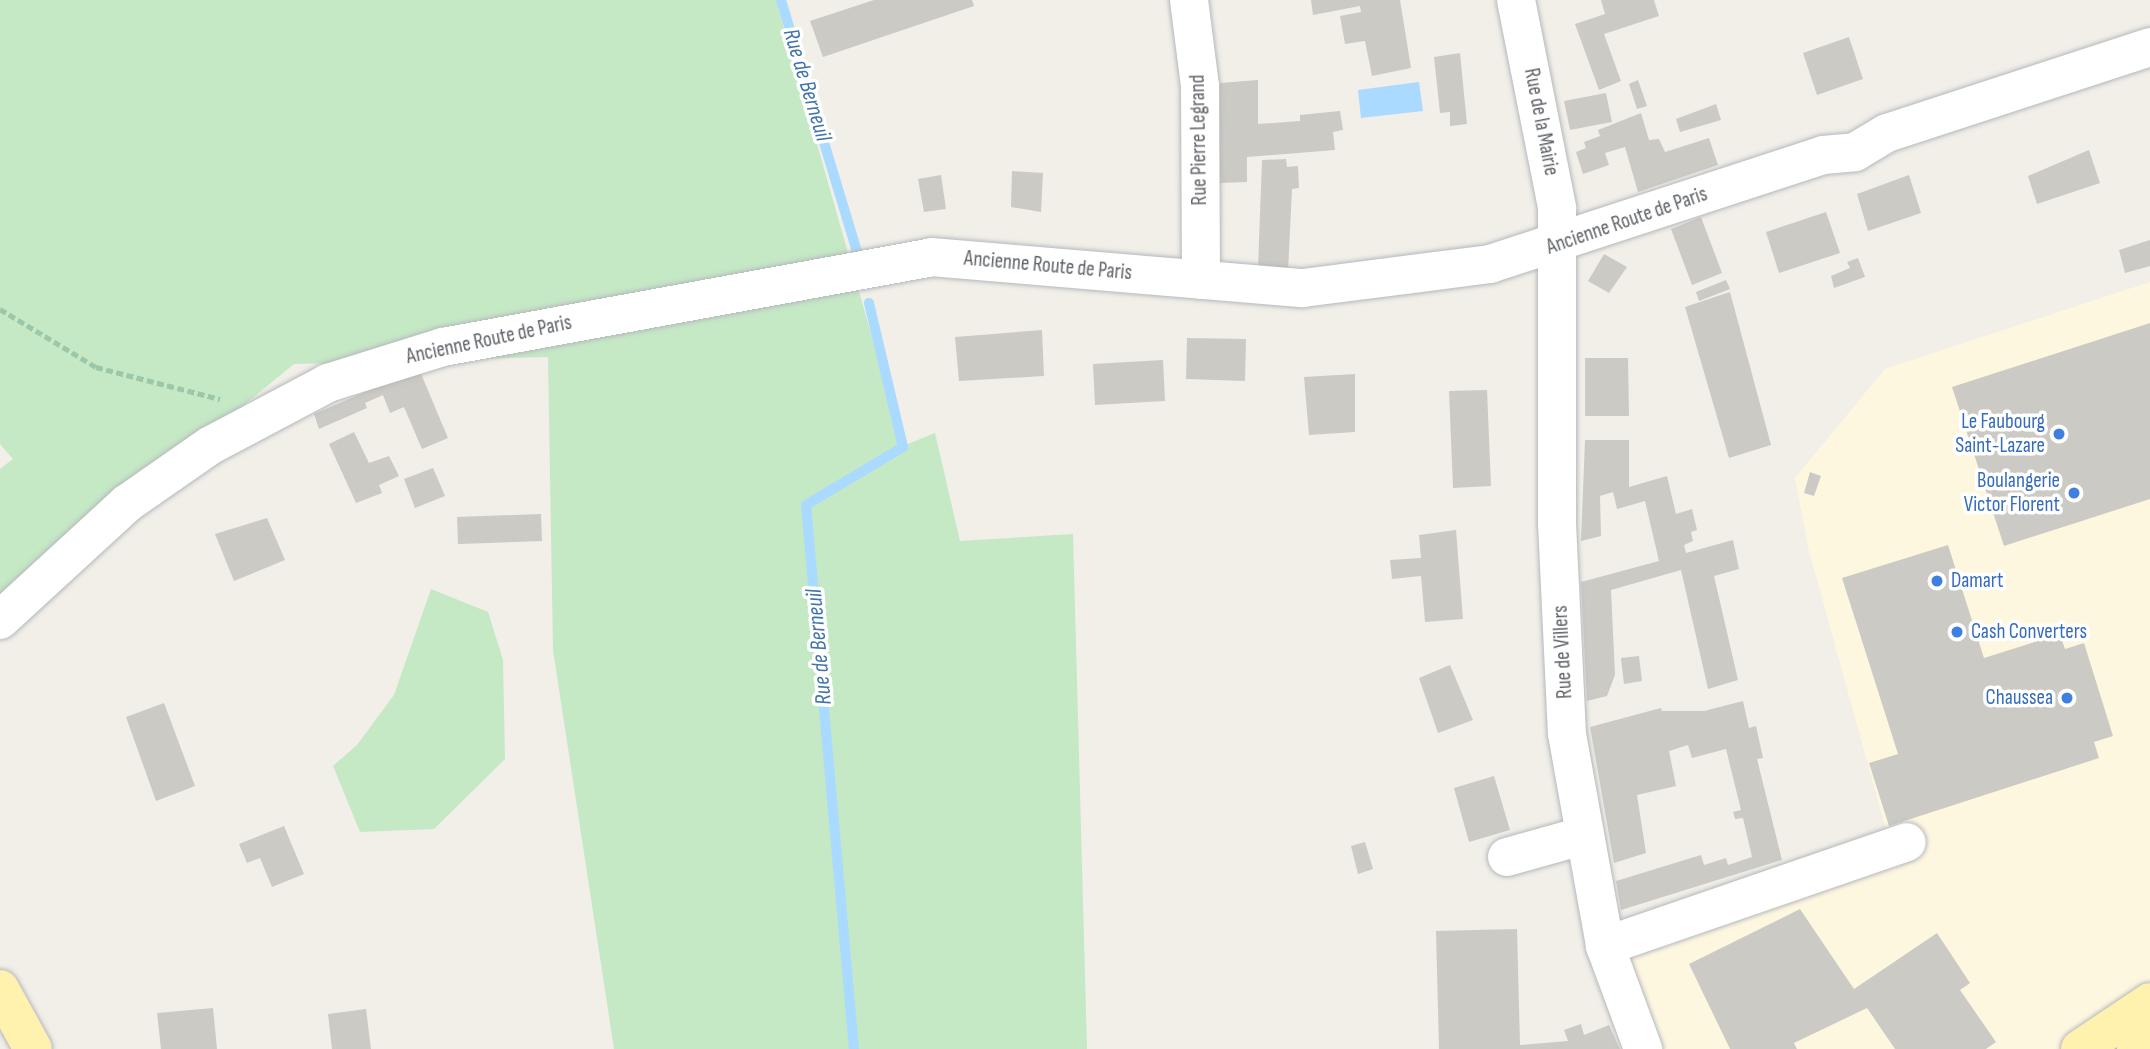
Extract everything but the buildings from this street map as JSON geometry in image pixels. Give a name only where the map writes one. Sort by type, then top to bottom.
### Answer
[{"type":"main road","points":[[0,989],[33,1049]]},
{"type":"main road","points":[[2080,1049],[2150,1002]]},
{"type":"main road","points":[[2136,1049],[2150,1040]]},
{"type":"street","name":"Rue Pierre Legrand","points":[[1189,0],[1200,86],[1200,280]]},
{"type":"street","name":"Rue de la Mairie","points":[[1517,0],[1554,188],[1559,244]]},
{"type":"street","name":"Ancienne Route de Paris","points":[[0,620],[126,505],[183,463],[270,411],[351,374],[443,347],[910,259],[968,257],[1200,280],[1318,287],[1490,264],[1559,244],[1823,155],[1855,152],[1887,134],[2150,47]]},
{"type":"street","name":"Rue de Villers","points":[[1559,244],[1558,561],[1567,734],[1582,835],[1605,946],[1643,1049]]},
{"type":"street","points":[[1507,857],[1582,835]]},
{"type":"street","points":[[1605,946],[1907,842]]},
{"type":"path","points":[[0,309],[96,367],[270,411]]},
{"type":"shaded area","points":[[2150,282],[2150,1049],[1639,1049],[1584,941],[1887,833],[1809,551],[1795,478],[1885,369]]},
{"type":"green space","points":[[0,0],[776,0],[903,446],[935,433],[960,541],[1073,534],[1087,1049],[614,1049],[553,650],[548,357],[294,364],[0,604],[0,469],[13,459],[0,444]]},
{"type":"green space","points":[[431,589],[488,612],[503,660],[505,759],[434,829],[360,832],[333,766],[357,745],[394,695]]},
{"type":"water","points":[[1419,82],[1423,111],[1361,118],[1358,90]]},
{"type":"waterway","name":"Rue de Berneuil","points":[[781,0],[857,251]]},
{"type":"waterway","name":"Rue de Berneuil","points":[[854,1049],[806,505],[903,447],[869,303]]},
{"type":"place","name":"Le Faubourg Saint-Lazare","points":[[2059,434]]},
{"type":"place","name":"Boulangerie Victor Florent","points":[[2074,493]]},
{"type":"place","name":"Damart","points":[[1937,581]]},
{"type":"place","name":"Cash Converters","points":[[1957,632]]},
{"type":"place","name":"Chaussea","points":[[2067,698]]}]
